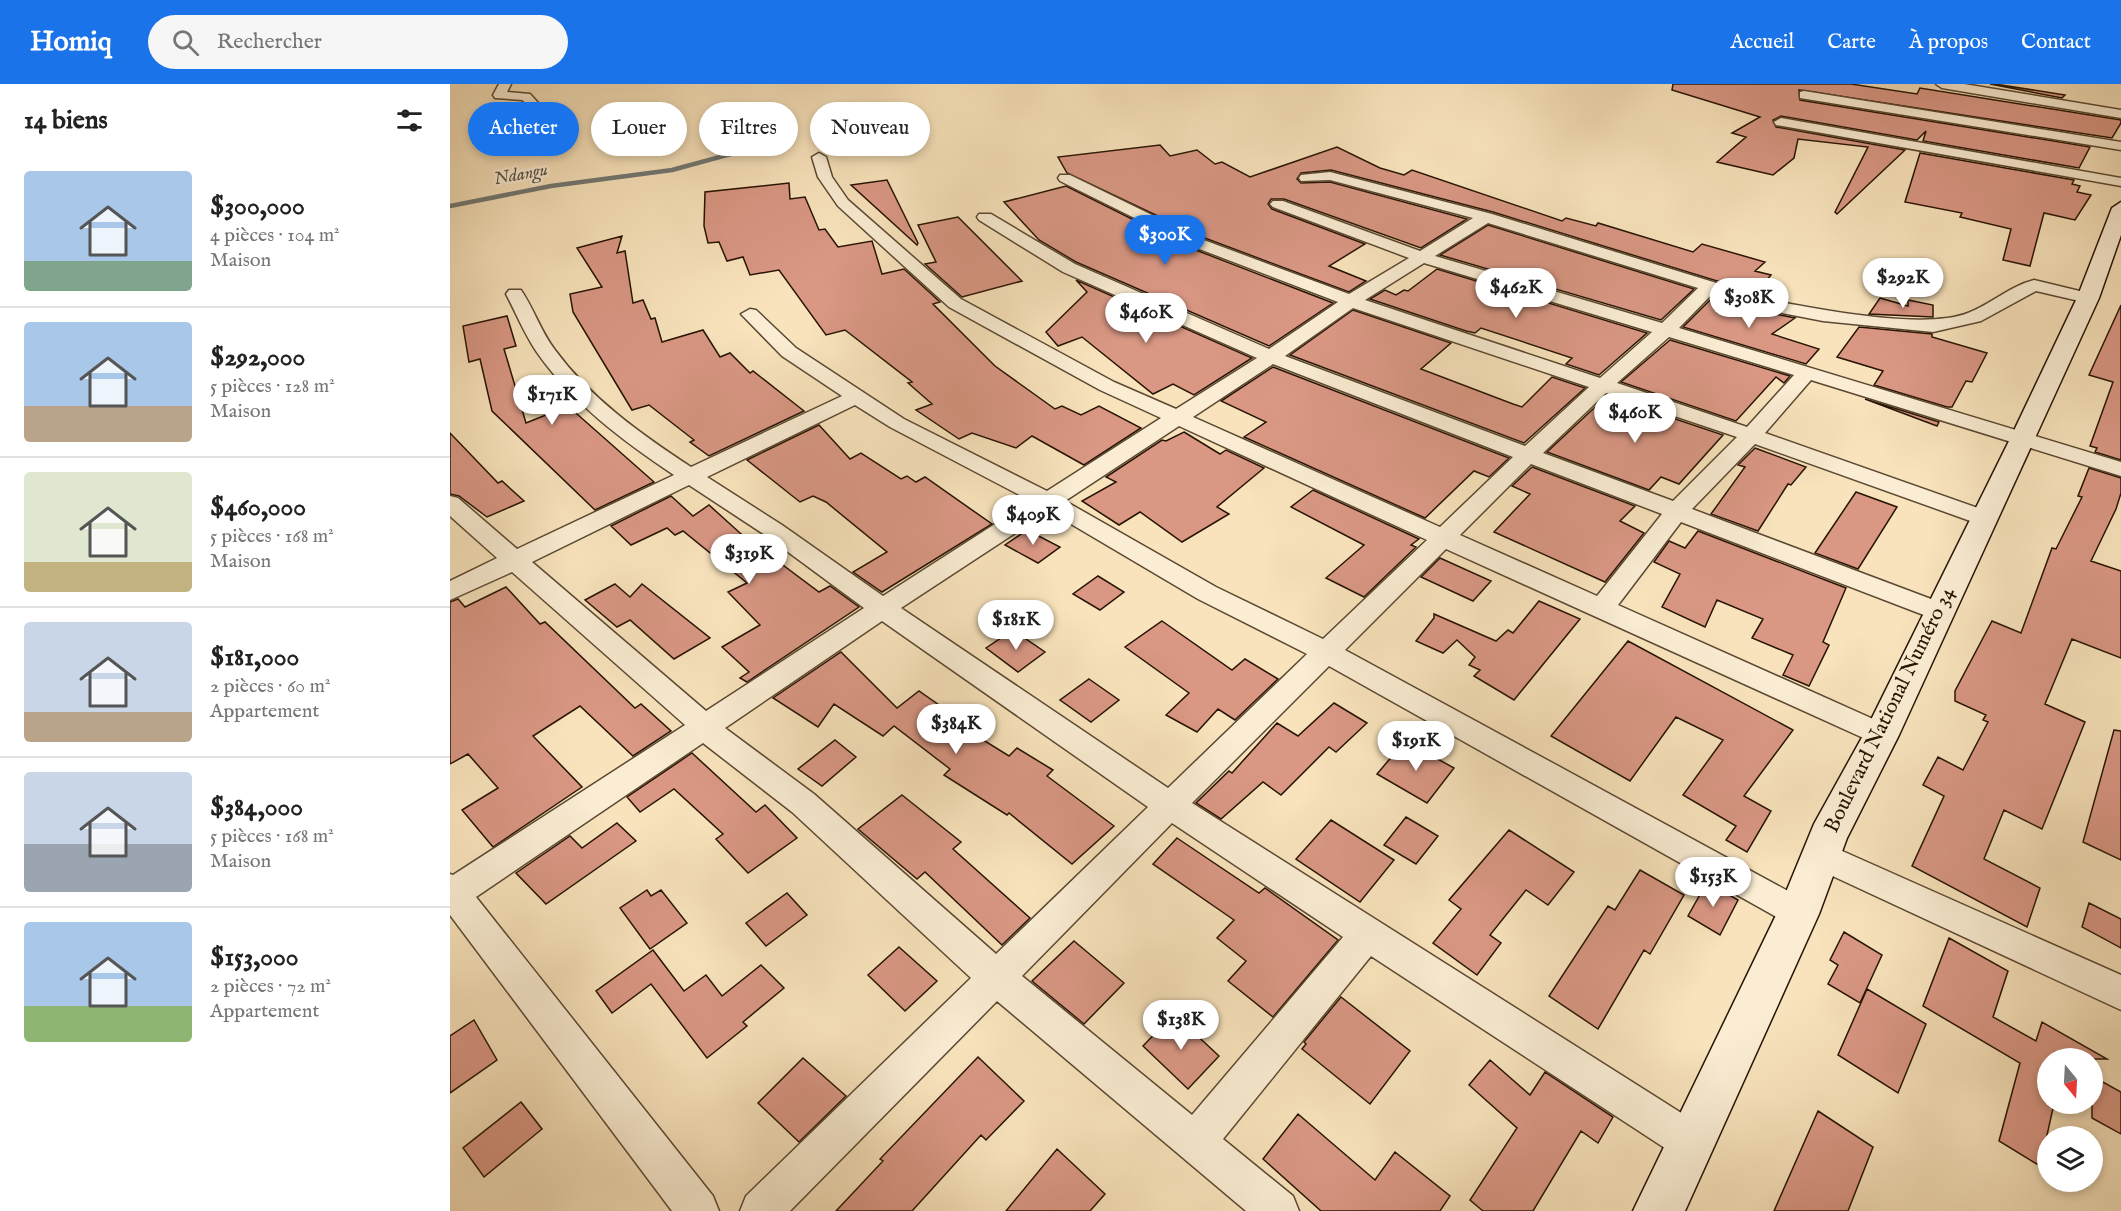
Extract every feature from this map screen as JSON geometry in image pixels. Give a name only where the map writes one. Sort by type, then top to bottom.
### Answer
[{"type":"main road","name":"Boulevard National Numéro 34","points":[[1659,1211],[1798,914],[1828,836],[1881,735],[1938,611],[2024,437],[2088,298],[2121,208]]},
{"type":"street","points":[[505,84],[499,95],[526,97],[531,102]]},
{"type":"street","points":[[1813,84],[1781,122],[2121,182]]},
{"type":"street","points":[[1942,84],[2121,114]]},
{"type":"street","points":[[1797,104],[2121,146]]},
{"type":"street","points":[[819,157],[825,177],[843,203],[955,303],[1107,386],[1881,735]]},
{"type":"street","points":[[1306,178],[1330,176],[1486,218],[1772,306],[1823,316],[1932,326],[1952,324],[1975,317],[2034,285],[2088,298]]},
{"type":"street","points":[[1065,178],[1195,242],[1351,301],[1751,435],[1984,518]]},
{"type":"street","points":[[1278,204],[1425,258],[1668,329],[2024,437],[2121,469]]},
{"type":"street","points":[[985,217],[1069,268],[1271,357],[1938,611]]},
{"type":"street","points":[[698,1211],[451,893],[1174,417],[1271,357],[1351,301],[1425,258],[1486,218]]},
{"type":"street","points":[[761,1211],[1170,805],[1528,455],[1668,329],[1709,287]]},
{"type":"street","points":[[515,294],[550,356],[585,394],[660,457],[694,477],[802,550],[967,670],[1170,805],[1691,1142]]},
{"type":"street","points":[[750,314],[789,352],[897,423],[1048,501],[1207,593],[1327,652],[1798,914]]},
{"type":"street","points":[[1600,610],[1676,512],[1751,435],[1807,372]]},
{"type":"street","points":[[450,591],[694,477],[857,396]]},
{"type":"street","points":[[450,503],[514,561],[691,712],[703,727],[803,803],[920,911],[997,978],[1278,1211]]},
{"type":"street","points":[[1822,856],[2121,993]]},
{"type":"street","points":[[1196,1141],[1369,932]]},
{"type":"building","points":[[1673,84],[1851,84],[1917,94],[1920,88],[2121,120],[2121,123],[2112,138],[1799,90],[1800,100],[2090,147],[2079,168],[1923,141],[1926,131],[1917,140],[1781,116],[1773,120],[1776,127],[1905,150],[1837,214],[1835,212],[1868,147],[1798,139],[1794,158],[1773,175],[1717,162],[1746,137],[1732,133],[1760,117],[1672,90]]},
{"type":"building","points":[[1990,84],[1995,84],[2065,95],[2062,98]]},
{"type":"building","points":[[1160,145],[1170,156],[1197,150],[1215,164],[1222,162],[1250,177],[1337,147],[1380,168],[1404,175],[1412,170],[1562,221],[1566,218],[1596,226],[1598,223],[1693,252],[1702,244],[1765,262],[1755,271],[1771,275],[1756,293],[1493,212],[1331,170],[1301,173],[1297,179],[1301,183],[1330,182],[1467,219],[1421,248],[1284,199],[1271,199],[1268,204],[1272,209],[1365,244],[1329,266],[1366,281],[1349,292],[1202,237],[1067,173],[1058,157]]},
{"type":"building","points":[[1920,153],[2074,180],[2072,184],[2080,186],[2077,192],[2091,195],[2075,220],[2044,213],[2030,266],[2003,260],[2011,229],[1960,217],[1962,213],[1905,202]]},
{"type":"building","points":[[887,180],[918,243],[917,245],[851,185]]},
{"type":"building","points":[[789,183],[790,199],[805,197],[819,230],[825,229],[838,247],[872,241],[882,274],[904,269],[940,302],[933,304],[995,366],[1055,409],[1062,406],[1081,415],[1099,406],[1141,428],[1084,465],[1032,436],[1016,448],[972,433],[959,439],[916,410],[932,404],[908,383],[912,382],[845,330],[826,335],[779,270],[750,275],[743,257],[727,261],[719,242],[708,243],[704,226],[705,192]]},
{"type":"building","points":[[1066,186],[1188,247],[1333,303],[1269,346],[1076,262],[1039,240],[1004,202]]},
{"type":"building","points":[[958,217],[1022,281],[962,297],[925,264],[936,262],[918,225]]},
{"type":"building","points":[[1488,225],[1694,289],[1661,320],[1440,255]]},
{"type":"building","points":[[622,236],[617,253],[625,251],[633,303],[643,300],[651,319],[655,318],[662,342],[703,330],[720,357],[730,353],[750,373],[753,371],[804,411],[709,456],[690,442],[694,440],[649,405],[632,410],[573,312],[570,294],[602,287],[577,248]]},
{"type":"building","points":[[1437,269],[1647,333],[1599,375],[1566,364],[1572,358],[1481,328],[1475,333],[1466,331],[1370,299],[1385,290],[1396,295],[1404,290],[1408,291]]},
{"type":"building","points":[[1076,280],[1252,358],[1194,395],[1173,384],[1153,394],[1082,337],[1058,346],[1046,332],[1087,292]]},
{"type":"building","points":[[1714,296],[1766,312],[1795,318],[1772,334],[1819,349],[1806,364],[1683,327]]},
{"type":"building","points":[[1880,298],[1908,306],[1908,300],[1933,305],[1933,317],[1869,314]]},
{"type":"building","points":[[2121,305],[2121,460],[2095,452],[2097,448],[2090,446],[2113,382],[2089,375]]},
{"type":"building","points":[[1353,310],[1451,343],[1421,369],[1513,404],[1522,407],[1552,377],[1585,388],[1524,443],[1290,355]]},
{"type":"building","points":[[507,316],[516,346],[504,349],[526,423],[568,406],[654,482],[595,510],[492,411],[480,359],[469,362],[463,326]]},
{"type":"building","points":[[1859,327],[1932,334],[1932,337],[1987,353],[1972,382],[1966,381],[1952,407],[1947,407],[1874,385],[1883,371],[1837,357]]},
{"type":"building","points":[[1670,340],[1790,376],[1784,383],[1776,377],[1736,421],[1621,382]]},
{"type":"building","points":[[1273,367],[1509,458],[1489,477],[1474,471],[1425,518],[1244,437],[1266,422],[1221,401]]},
{"type":"building","points":[[1607,396],[1723,435],[1679,484],[1661,477],[1649,490],[1547,452]]},
{"type":"building","points":[[1865,399],[1939,422],[1937,426]]},
{"type":"building","points":[[819,425],[850,459],[861,453],[901,479],[907,476],[916,482],[925,477],[992,524],[882,592],[853,572],[887,552],[826,502],[813,496],[800,502],[747,460]]},
{"type":"building","points":[[1184,432],[1220,454],[1226,450],[1264,468],[1217,507],[1229,514],[1182,542],[1140,512],[1119,525],[1082,501],[1116,482],[1106,477],[1162,440],[1166,441]]},
{"type":"building","points":[[450,433],[498,483],[502,481],[524,501],[487,517],[459,496],[450,494]]},
{"type":"building","points":[[1755,448],[1806,467],[1791,485],[1788,484],[1758,531],[1711,514],[1745,467],[1738,465]]},
{"type":"building","points":[[1532,467],[1635,506],[1620,521],[1644,533],[1605,582],[1494,532],[1530,494],[1512,486]]},
{"type":"building","points":[[2089,468],[2121,478],[2121,493],[2116,509],[2091,561],[2121,571],[2121,658],[2072,639],[2045,704],[2085,722],[2042,829],[2004,810],[1984,859],[2040,888],[2027,927],[1912,866],[1944,796],[1923,785],[1938,757],[1963,770],[1988,722],[1983,720],[1986,715],[1955,701],[1955,691],[1992,621],[2021,633],[2052,548],[2056,549],[2082,497],[2078,496]]},
{"type":"building","points":[[1313,490],[1419,539],[1411,545],[1416,547],[1364,597],[1326,578],[1364,545],[1291,507]]},
{"type":"building","points":[[1856,492],[1897,507],[1858,569],[1815,553]]},
{"type":"building","points":[[671,496],[693,516],[709,505],[740,533],[819,592],[830,586],[859,607],[747,682],[740,678],[749,672],[722,647],[760,625],[728,592],[747,583],[683,531],[675,535],[667,528],[631,545],[611,526]]},
{"type":"building","points":[[1027,530],[1060,547],[1038,563],[1005,545]]},
{"type":"building","points":[[1698,531],[1846,588],[1823,642],[1829,645],[1809,686],[1783,675],[1793,655],[1752,638],[1763,619],[1717,600],[1705,627],[1662,607],[1680,574],[1654,562],[1669,541],[1685,548]]},
{"type":"building","points":[[1440,558],[1491,581],[1473,601],[1421,577]]},
{"type":"building","points":[[1098,576],[1124,592],[1100,610],[1073,594]]},
{"type":"building","points":[[615,584],[630,597],[642,584],[710,638],[674,659],[630,620],[617,627],[585,600]]},
{"type":"building","points":[[506,587],[540,624],[545,622],[635,708],[641,704],[671,731],[633,756],[580,706],[533,736],[582,787],[493,847],[462,810],[498,788],[468,754],[450,764],[450,602],[458,599],[465,607]]},
{"type":"building","points":[[1539,601],[1580,619],[1514,700],[1474,676],[1480,670],[1469,665],[1475,657],[1457,640],[1443,653],[1416,641],[1434,618],[1434,614],[1496,641],[1508,630],[1513,633]]},
{"type":"building","points":[[1162,621],[1232,670],[1245,659],[1278,679],[1235,720],[1218,709],[1197,732],[1166,715],[1189,693],[1125,647]]},
{"type":"building","points":[[1013,630],[1045,652],[1018,672],[986,648]]},
{"type":"building","points":[[1628,641],[1793,730],[1744,796],[1771,811],[1747,852],[1726,840],[1736,826],[1683,795],[1723,740],[1676,717],[1630,781],[1551,736]]},
{"type":"building","points":[[841,652],[897,708],[919,691],[956,717],[951,720],[1009,756],[1017,748],[1053,770],[1047,776],[1114,826],[1072,864],[1009,813],[1007,815],[944,775],[950,769],[894,726],[883,736],[834,704],[818,727],[773,698]]},
{"type":"building","points":[[1089,679],[1119,700],[1091,722],[1060,700]]},
{"type":"building","points":[[1334,703],[1367,723],[1336,752],[1329,747],[1281,795],[1263,782],[1221,819],[1196,803],[1229,771],[1232,773],[1277,723],[1298,736]]},
{"type":"building","points":[[2114,730],[2121,731],[2121,860],[2083,842]]},
{"type":"building","points":[[835,740],[856,757],[822,786],[798,769]]},
{"type":"building","points":[[1405,741],[1454,768],[1427,803],[1377,774]]},
{"type":"building","points":[[692,753],[756,812],[765,805],[797,838],[748,873],[716,839],[723,834],[674,789],[640,812],[627,797]]},
{"type":"building","points":[[902,795],[961,842],[953,849],[1030,918],[1002,945],[925,872],[917,879],[858,829]]},
{"type":"building","points":[[1406,817],[1438,836],[1416,864],[1384,845]]},
{"type":"building","points":[[1331,820],[1394,860],[1360,902],[1296,859]]},
{"type":"building","points":[[617,823],[636,841],[546,904],[516,873],[570,836],[582,848]]},
{"type":"building","points":[[1509,830],[1574,872],[1548,905],[1526,890],[1490,935],[1501,943],[1477,975],[1433,943],[1461,909],[1449,900]]},
{"type":"building","points":[[1177,838],[1259,893],[1265,888],[1338,940],[1273,1017],[1228,981],[1246,961],[1217,938],[1234,920],[1153,864]]},
{"type":"building","points":[[1640,870],[1684,895],[1650,954],[1644,950],[1598,1029],[1549,996],[1608,906],[1615,910]]},
{"type":"building","points":[[1707,882],[1738,900],[1720,935],[1688,916]]},
{"type":"building","points":[[647,890],[651,896],[661,890],[687,923],[650,949],[620,908]]},
{"type":"building","points":[[787,893],[807,915],[766,946],[746,923]]},
{"type":"building","points":[[2089,903],[2121,919],[2121,948],[2082,927]]},
{"type":"building","points":[[1844,932],[1882,955],[1860,1003],[1828,984],[1838,965],[1830,960]]},
{"type":"building","points":[[1949,938],[2008,971],[1993,1017],[2036,1041],[2042,1022],[2088,1048],[2037,1048],[2037,1114],[2052,1114],[2049,1126],[2037,1126],[2037,1164],[1999,1141],[2020,1063],[1923,1006]]},
{"type":"building","points":[[1074,941],[1124,983],[1084,1024],[1032,981]]},
{"type":"building","points":[[899,947],[937,981],[905,1011],[868,975]]},
{"type":"building","points":[[653,950],[684,991],[706,975],[722,996],[761,965],[784,988],[743,1022],[747,1026],[707,1058],[651,984],[612,1013],[596,991]]},
{"type":"building","points":[[1867,989],[1926,1024],[1898,1093],[1838,1055]]},
{"type":"building","points":[[1341,997],[1410,1051],[1370,1104],[1302,1049],[1306,1044],[1304,1042]]},
{"type":"building","points":[[1174,1014],[1219,1056],[1188,1089],[1143,1046]]},
{"type":"building","points":[[474,1020],[497,1060],[450,1093],[450,1036]]},
{"type":"building","points":[[978,1057],[1024,1101],[986,1140],[981,1135],[912,1211],[836,1211],[883,1161],[880,1159]]},
{"type":"building","points":[[803,1058],[846,1096],[799,1142],[758,1103]]},
{"type":"building","points":[[1490,1060],[1530,1095],[1545,1072],[1613,1117],[1598,1143],[1581,1131],[1533,1211],[1483,1211],[1470,1200],[1517,1128],[1469,1085]]},
{"type":"building","points":[[2103,1082],[2121,1092],[2121,1134],[2092,1118],[2092,1114],[2103,1114]]},
{"type":"building","points":[[521,1102],[542,1129],[484,1177],[463,1148]]},
{"type":"building","points":[[1818,1111],[1873,1147],[1848,1211],[1774,1211]]},
{"type":"building","points":[[1298,1114],[1375,1180],[1395,1152],[1450,1196],[1440,1211],[1321,1211],[1263,1159]]},
{"type":"building","points":[[1057,1149],[1105,1194],[1090,1211],[1006,1211]]},
{"type":"waterway","name":"Ndangu","points":[[450,206],[551,186],[672,170],[724,156]]}]
